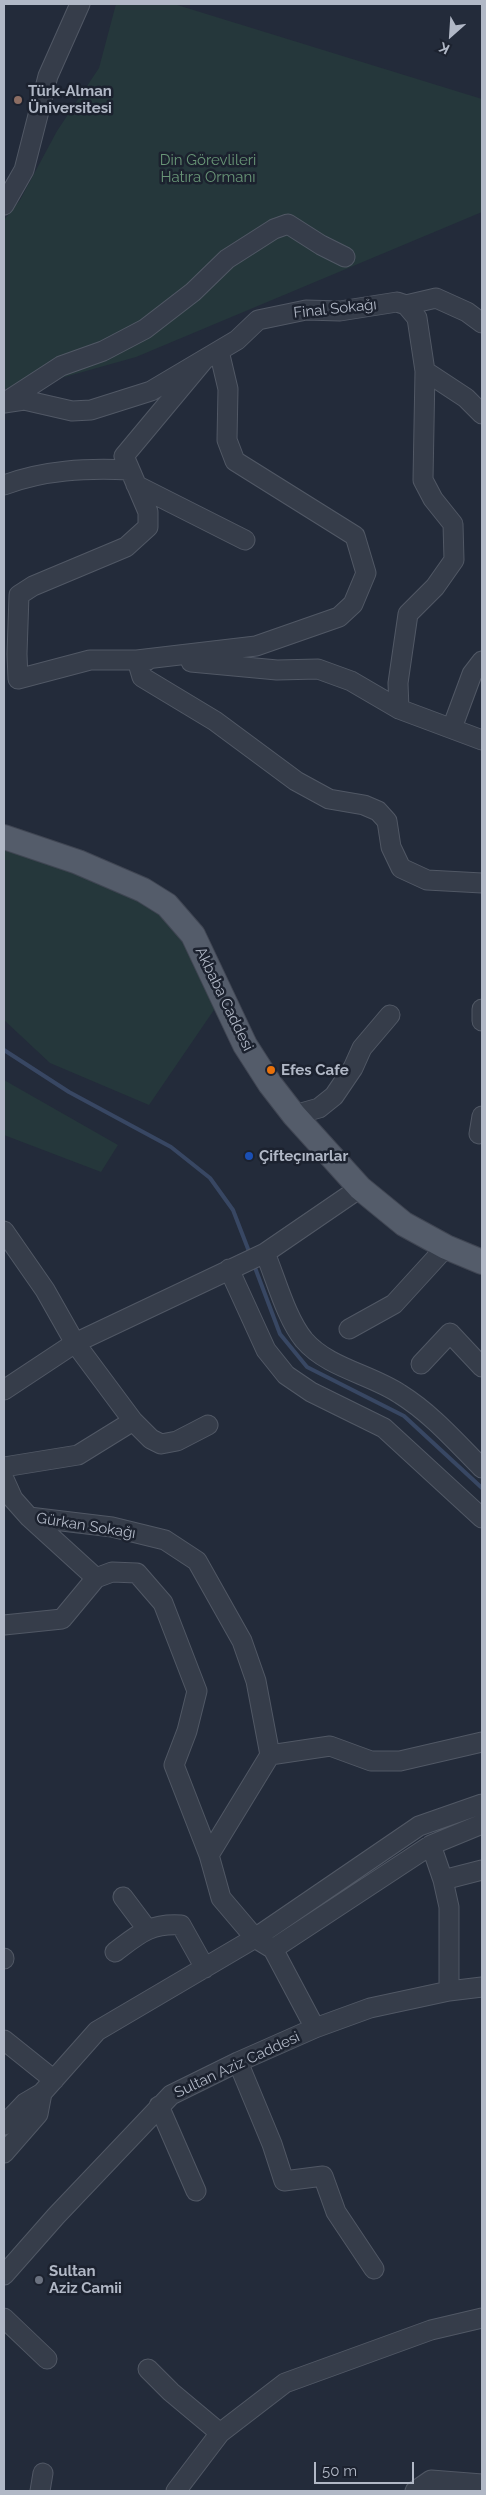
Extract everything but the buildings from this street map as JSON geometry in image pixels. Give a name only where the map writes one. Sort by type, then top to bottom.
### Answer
[{"type":"main road","name":"Akbaba Caddesi","points":[[4,837],[78,862],[143,890],[167,905],[193,935],[245,1045],[270,1084],[294,1115],[360,1188],[404,1224],[446,1247],[482,1262]]},
{"type":"street","points":[[4,206],[24,170],[48,76],[80,4]]},
{"type":"street","points":[[6,402],[61,366],[103,351],[145,329],[211,276],[227,259],[274,229],[288,224],[344,257]]},
{"type":"street","name":"Final Sokağı","points":[[6,402],[24,400],[72,411],[91,410],[151,391],[237,340],[258,320],[306,310],[340,311],[397,302],[406,305],[436,298],[467,312],[482,323]]},
{"type":"street","points":[[400,709],[398,683],[408,614],[435,587],[454,560],[453,524],[433,499],[423,480],[425,371],[417,318],[406,305]]},
{"type":"street","points":[[137,660],[256,646],[307,630],[339,617],[353,604],[366,573],[355,536],[235,461],[227,440],[228,389],[211,355],[124,456],[148,512],[148,527],[126,547],[33,586],[18,595],[18,679],[90,660],[214,663],[277,670],[318,669],[351,681],[400,709],[482,740]]},
{"type":"street","points":[[425,371],[466,398],[482,414]]},
{"type":"street","points":[[4,485],[23,478],[85,468],[132,477],[193,516],[245,540]]},
{"type":"street","points":[[137,660],[142,677],[216,721],[296,781],[329,799],[364,805],[378,811],[387,821],[391,848],[401,868],[427,880],[482,882]]},
{"type":"street","points":[[452,728],[472,674],[482,661]]},
{"type":"street","points":[[482,1009],[482,1021]]},
{"type":"street","points":[[294,1115],[319,1108],[334,1096],[353,1068],[362,1048],[390,1015]]},
{"type":"street","points":[[4,1390],[75,1344],[261,1254],[360,1188]]},
{"type":"street","points":[[4,1231],[45,1290],[75,1344],[134,1421],[151,1439],[161,1444],[177,1441],[208,1425]]},
{"type":"street","points":[[349,1329],[394,1304],[446,1247]]},
{"type":"street","points":[[261,1254],[294,1325],[311,1347],[328,1359],[387,1386],[412,1402],[482,1468]]},
{"type":"street","points":[[230,1269],[266,1350],[286,1375],[311,1392],[384,1428],[482,1518]]},
{"type":"street","points":[[421,1364],[450,1333],[482,1367]]},
{"type":"street","points":[[4,1467],[78,1455],[134,1421]]},
{"type":"street","points":[[4,1479],[13,1499],[29,1517],[96,1578]]},
{"type":"street","name":"Gürkan Sokağı","points":[[29,1517],[112,1528],[165,1540],[197,1561],[242,1641],[256,1681],[270,1755]]},
{"type":"street","points":[[4,1625],[62,1619],[96,1578],[112,1572],[137,1572],[163,1603],[197,1691],[187,1731],[174,1764],[209,1855],[222,1898],[255,1938],[273,1949],[315,2028]]},
{"type":"street","points":[[209,1855],[270,1755],[330,1746],[371,1761],[400,1762],[482,1742]]},
{"type":"street","points":[[4,2124],[48,2086],[97,2031],[255,1938],[419,1826],[482,1804]]},
{"type":"street","points":[[273,1949],[431,1845],[482,1824]]},
{"type":"street","points":[[431,1845],[450,1907],[449,1991]]},
{"type":"street","points":[[443,1880],[482,1870]]},
{"type":"street","points":[[123,1897],[147,1929]]},
{"type":"street","points":[[115,1952],[147,1929],[164,1924],[181,1926],[205,1968]]},
{"type":"street","name":"Sultan Aziz Caddesi","points":[[4,2275],[171,2095],[238,2062],[315,2028],[370,2008],[449,1991],[482,1987]]},
{"type":"street","points":[[4,2040],[48,2086]]},
{"type":"street","points":[[238,2062],[272,2144],[284,2181],[323,2176],[336,2212],[374,2268]]},
{"type":"street","points":[[4,2154],[38,2114],[48,2086]]},
{"type":"street","points":[[159,2106],[196,2192]]},
{"type":"street","points":[[4,2318],[47,2359]]},
{"type":"street","points":[[176,2491],[220,2433],[285,2383],[431,2330],[482,2318]]},
{"type":"street","points":[[148,2370],[220,2433]]},
{"type":"street","points":[[40,2491],[43,2473]]},
{"type":"street","points":[[415,2491],[431,2480],[482,2484]]},
{"type":"green space","name":"Din Görevlileri Hatıra Ormanı","points":[[116,4],[174,4],[482,99],[482,212],[136,357],[4,394],[4,220],[20,200],[57,131],[99,68]]},
{"type":"green space","points":[[4,846],[148,899],[184,932],[218,1004],[149,1105],[50,1063],[4,1020]]},
{"type":"green space","points":[[4,1080],[118,1145],[101,1172],[4,1135]]},
{"type":"waterway","points":[[4,1050],[69,1092],[171,1147],[210,1178],[233,1210],[250,1254]]},
{"type":"waterway","points":[[254,1265],[280,1334],[307,1367],[404,1416],[482,1488]]},
{"type":"waterway","points":[[4,2138],[11,2130]]},
{"type":"place","name":"Türk-Alman Üniversitesi","points":[[18,100]]},
{"type":"place","name":"Efes Cafe","points":[[271,1070]]},
{"type":"place","name":"Çifteçınarlar","points":[[249,1156]]},
{"type":"place","name":"Sultan Aziz Camii","points":[[39,2280]]}]
